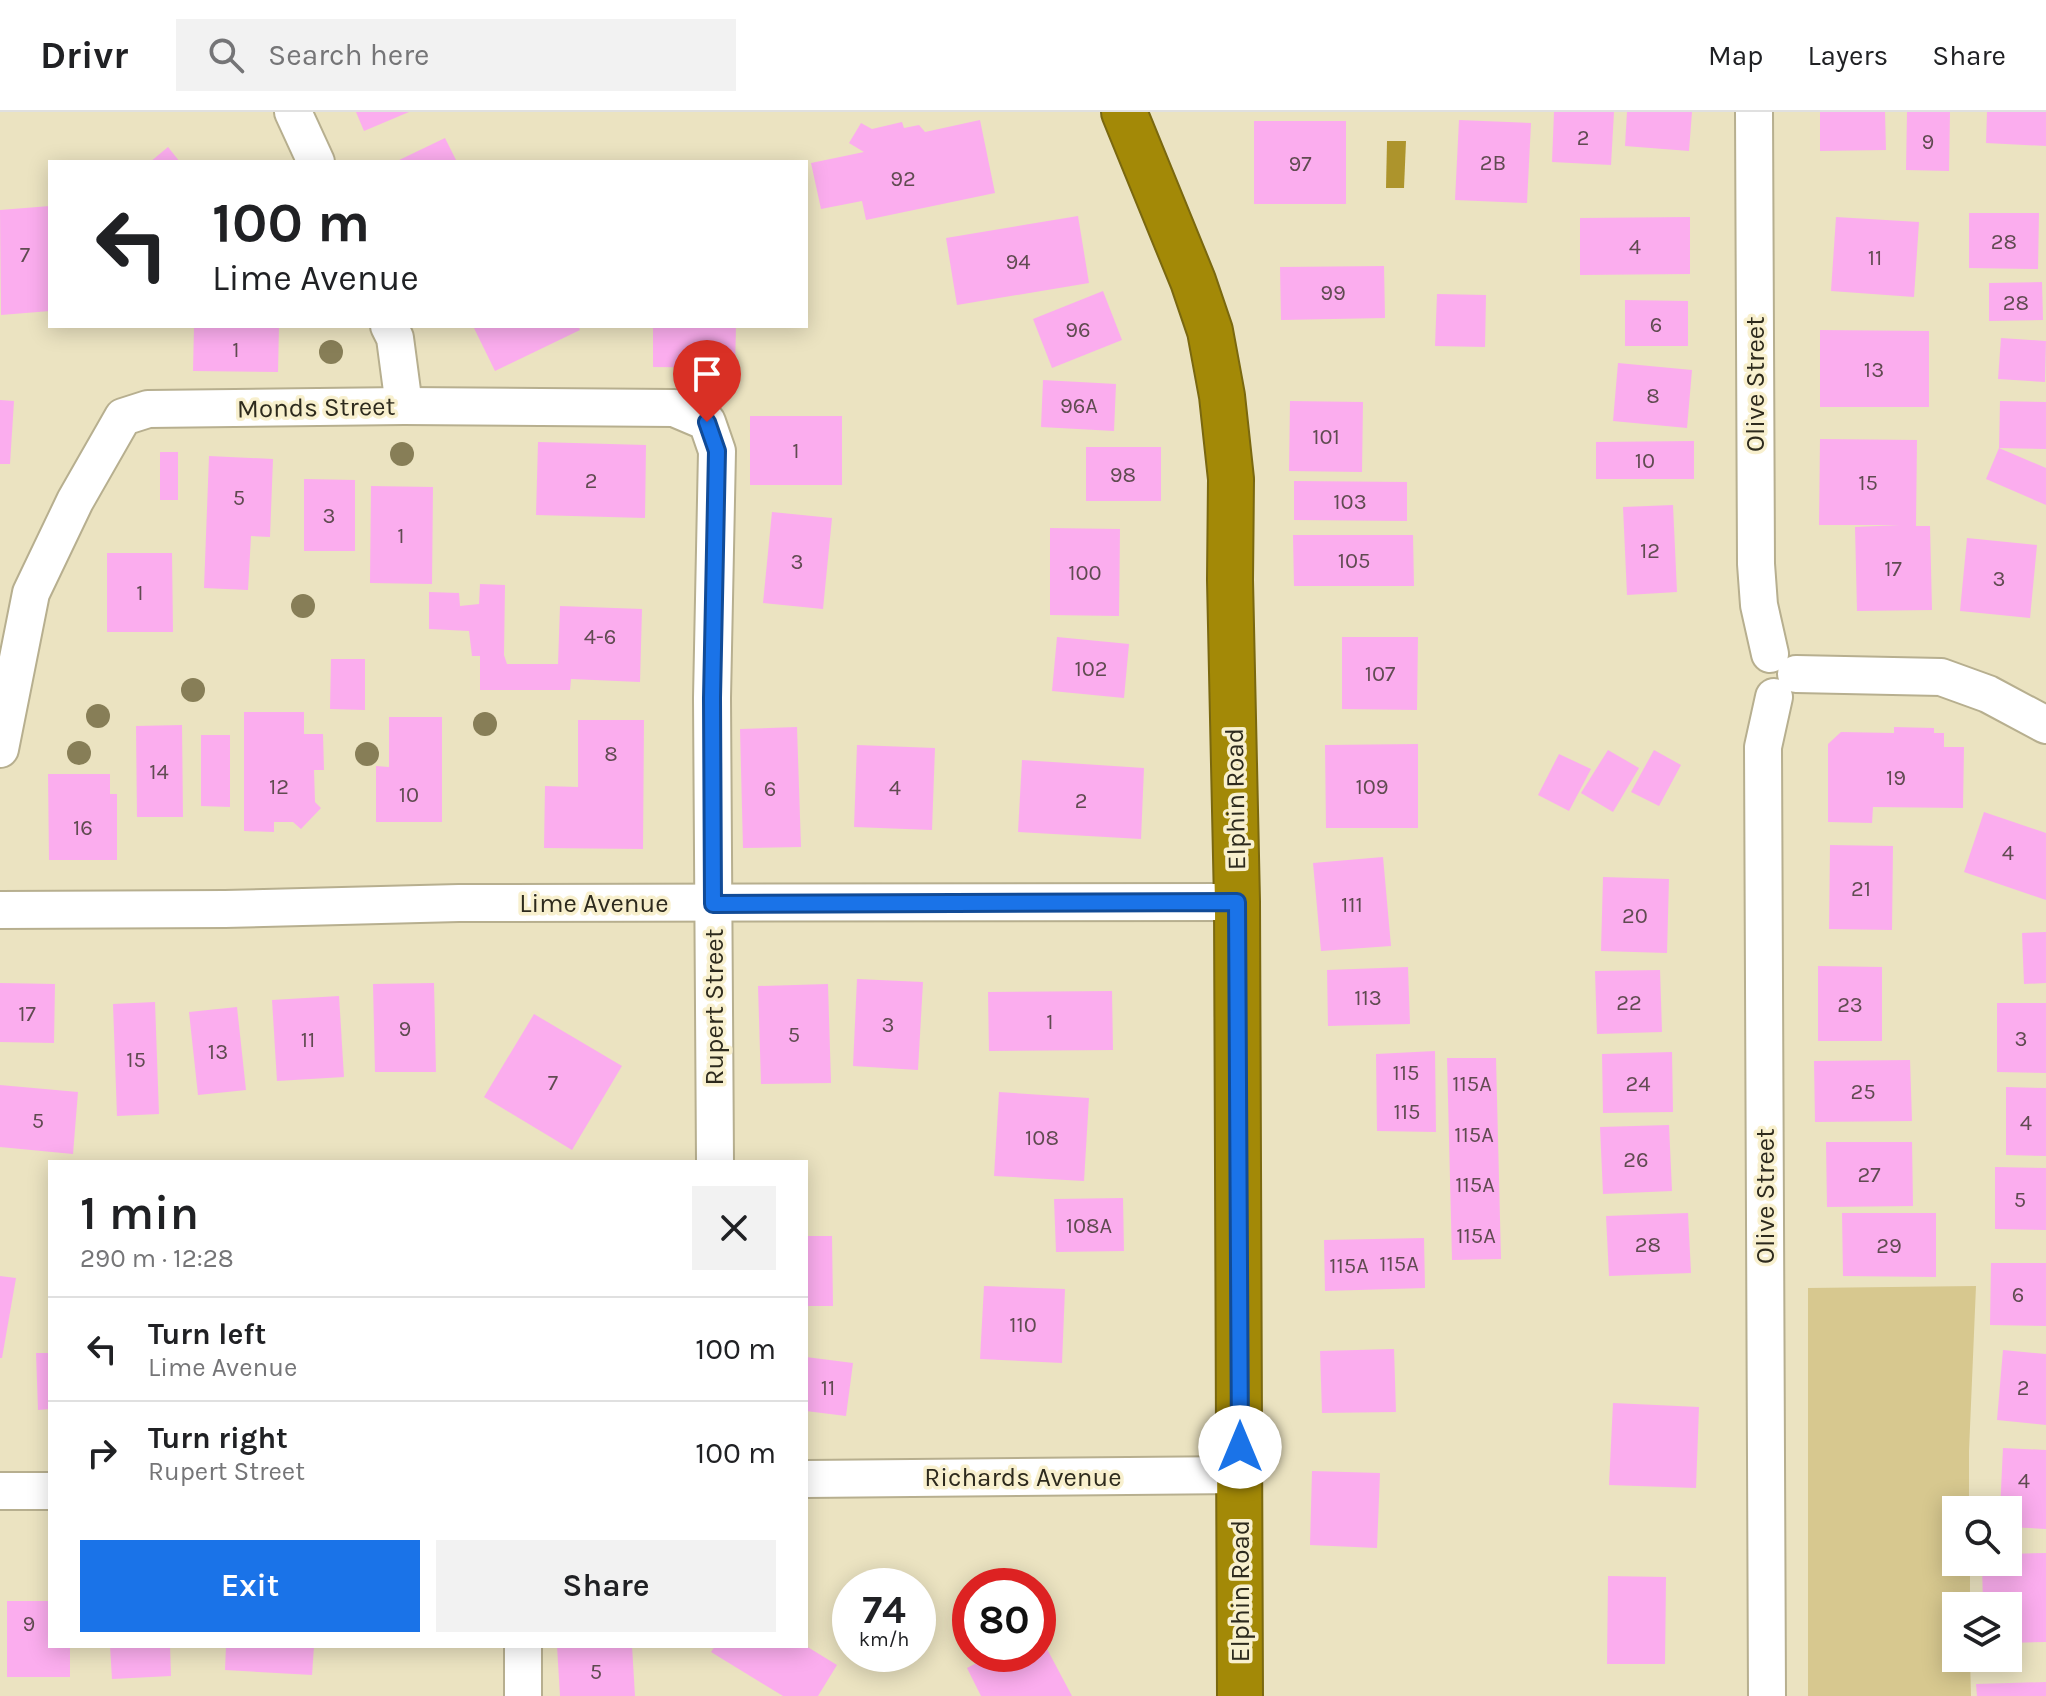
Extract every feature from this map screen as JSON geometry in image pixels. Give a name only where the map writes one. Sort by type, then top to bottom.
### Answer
[{"type":"highway","name":"Elphin Road","points":[[1124,112],[1193,281],[1210,331],[1222,396],[1231,479],[1230,594],[1237,902],[1240,1696]]},
{"type":"street","points":[[293,112],[315,160]]},
{"type":"street","name":"Olive Street","points":[[1754,112],[1756,564],[1759,605],[1780,675],[1763,747],[1767,1696]]},
{"type":"street","points":[[390,328],[395,338],[404,406]]},
{"type":"street","name":"Monds Street","points":[[0,749],[16,591],[75,501],[123,417],[148,409],[404,406],[674,408],[707,422]]},
{"type":"street","name":"Rupert Street","points":[[707,422],[717,451],[712,698],[715,1160]]},
{"type":"street","points":[[1780,675],[1941,677],[1988,694],[2046,725]]},
{"type":"street","name":"Lime Avenue","points":[[0,910],[225,909],[459,903],[1237,902]]},
{"type":"street","name":"Richards Avenue","points":[[808,1479],[1240,1475]]},
{"type":"street","points":[[0,1491],[48,1491]]},
{"type":"street","points":[[523,1648],[523,1696]]},
{"type":"shaded area","points":[[1387,141],[1406,141],[1404,188],[1386,188]]},
{"type":"shaded area","points":[[1976,1286],[1969,1496],[1942,1496],[1942,1576],[1970,1576],[1970,1592],[1942,1592],[1942,1672],[1970,1672],[1971,1696],[1808,1696],[1808,1288]]},
{"type":"building","points":[[356,112],[409,112],[364,131]]},
{"type":"building","points":[[1554,112],[1614,112],[1611,165],[1552,162]]},
{"type":"building","points":[[1627,112],[1692,112],[1689,151],[1625,146]]},
{"type":"building","points":[[1820,112],[1885,112],[1886,150],[1820,151]]},
{"type":"building","points":[[1907,112],[1950,112],[1949,171],[1906,170]]},
{"type":"building","points":[[1987,112],[2046,112],[2046,146],[1986,143]]},
{"type":"building","points":[[980,120],[995,193],[866,220],[862,201],[821,209],[811,163],[864,152],[849,143],[861,123],[872,129],[902,122],[904,128],[919,125],[925,132]]},
{"type":"building","points":[[1459,120],[1531,123],[1527,203],[1455,200]]},
{"type":"building","points":[[1254,121],[1346,121],[1346,204],[1254,204]]},
{"type":"building","points":[[445,138],[456,160],[399,160]]},
{"type":"building","points":[[168,147],[178,160],[152,160]]},
{"type":"building","points":[[48,206],[48,311],[1,315],[0,210]]},
{"type":"building","points":[[1969,213],[2039,213],[2038,269],[1969,268]]},
{"type":"building","points":[[1078,216],[1089,283],[957,305],[946,238]]},
{"type":"building","points":[[1690,217],[1690,274],[1580,275],[1580,218]]},
{"type":"building","points":[[1836,217],[1919,222],[1914,297],[1831,291]]},
{"type":"building","points":[[1384,266],[1385,318],[1281,320],[1280,267]]},
{"type":"building","points":[[2042,282],[2043,320],[1989,321],[1989,283]]},
{"type":"building","points":[[1103,291],[1122,340],[1052,368],[1033,319]]},
{"type":"building","points":[[1437,294],[1486,295],[1485,347],[1435,346]]},
{"type":"building","points":[[1625,300],[1688,301],[1688,346],[1625,346]]},
{"type":"building","points":[[194,328],[279,328],[278,372],[193,371]]},
{"type":"building","points":[[474,328],[580,330],[495,371]]},
{"type":"building","points":[[653,328],[736,328],[735,368],[653,367]]},
{"type":"building","points":[[1820,330],[1929,331],[1929,407],[1820,407]]},
{"type":"building","points":[[2001,338],[2046,341],[2045,382],[1998,379]]},
{"type":"building","points":[[1618,363],[1692,370],[1687,428],[1613,421]]},
{"type":"building","points":[[1043,380],[1116,384],[1114,431],[1041,427]]},
{"type":"building","points":[[0,400],[14,401],[10,464],[0,464]]},
{"type":"building","points":[[1290,401],[1363,402],[1362,472],[1289,471]]},
{"type":"building","points":[[2000,401],[2046,402],[2046,449],[1999,448]]},
{"type":"building","points":[[750,416],[842,416],[842,485],[750,485]]},
{"type":"building","points":[[1820,439],[1917,440],[1916,526],[1930,526],[1932,610],[1857,611],[1855,527],[1900,525],[1819,525]]},
{"type":"building","points":[[1694,441],[1694,479],[1596,479],[1596,442]]},
{"type":"building","points":[[538,442],[646,445],[645,518],[536,515]]},
{"type":"building","points":[[1086,447],[1161,447],[1161,501],[1086,501]]},
{"type":"building","points":[[1999,448],[2046,468],[2046,505],[1986,479]]},
{"type":"building","points":[[160,452],[178,452],[178,500],[160,500]]},
{"type":"building","points":[[209,456],[273,459],[270,537],[251,536],[248,590],[204,588]]},
{"type":"building","points":[[304,479],[355,480],[355,551],[304,551]]},
{"type":"building","points":[[1294,481],[1407,482],[1407,521],[1294,520]]},
{"type":"building","points":[[371,486],[433,487],[432,584],[370,583]]},
{"type":"building","points":[[1673,505],[1677,592],[1627,595],[1623,507]]},
{"type":"building","points":[[772,512],[832,518],[823,609],[763,603]]},
{"type":"building","points":[[1050,528],[1120,529],[1119,616],[1050,615]]},
{"type":"building","points":[[1293,535],[1413,535],[1414,586],[1294,586]]},
{"type":"building","points":[[1967,538],[2037,545],[2030,618],[1960,611]]},
{"type":"building","points":[[107,553],[172,553],[173,632],[107,632]]},
{"type":"building","points":[[480,584],[505,585],[504,655],[507,664],[558,664],[560,606],[642,609],[640,682],[571,679],[570,690],[480,690],[480,656],[472,656],[469,631],[429,629],[429,592],[459,593],[460,606],[479,604]]},
{"type":"building","points":[[1057,637],[1129,644],[1124,698],[1052,691]]},
{"type":"building","points":[[1342,637],[1418,637],[1417,710],[1342,709]]},
{"type":"building","points":[[331,659],[365,659],[365,710],[330,709]]},
{"type":"building","points":[[244,712],[304,712],[304,734],[323,734],[324,770],[314,770],[315,802],[321,808],[301,829],[293,822],[274,822],[274,832],[244,831]]},
{"type":"building","points":[[389,717],[442,717],[442,822],[376,822],[376,766],[389,767]]},
{"type":"building","points":[[578,720],[644,720],[643,849],[544,848],[545,786],[578,787]]},
{"type":"building","points":[[182,725],[183,817],[137,817],[136,726]]},
{"type":"building","points":[[797,727],[801,847],[743,848],[740,729]]},
{"type":"building","points":[[1894,727],[1934,728],[1934,733],[1944,733],[1944,747],[1964,747],[1963,808],[1873,807],[1872,823],[1828,822],[1828,744],[1841,732],[1894,733]]},
{"type":"building","points":[[201,735],[230,735],[230,807],[201,806]]},
{"type":"building","points":[[1418,744],[1418,828],[1326,828],[1325,745]]},
{"type":"building","points":[[857,745],[935,748],[932,830],[854,827]]},
{"type":"building","points":[[1608,750],[1639,768],[1613,812],[1581,793]]},
{"type":"building","points":[[1654,750],[1681,765],[1659,806],[1631,792]]},
{"type":"building","points":[[1559,754],[1591,769],[1569,811],[1538,795]]},
{"type":"building","points":[[1022,760],[1144,768],[1141,839],[1018,832]]},
{"type":"building","points":[[48,774],[110,774],[110,794],[117,794],[117,860],[49,860]]},
{"type":"building","points":[[1984,812],[2046,833],[2046,900],[1964,872]]},
{"type":"building","points":[[1830,845],[1893,846],[1892,930],[1829,929]]},
{"type":"building","points":[[1383,857],[1391,946],[1321,951],[1313,863]]},
{"type":"building","points":[[1603,877],[1669,879],[1667,953],[1601,951]]},
{"type":"building","points":[[2046,932],[2046,983],[2024,984],[2022,933]]},
{"type":"building","points":[[1818,966],[1882,967],[1882,1041],[1818,1041]]},
{"type":"building","points":[[1408,967],[1410,1024],[1328,1026],[1327,970]]},
{"type":"building","points":[[1660,970],[1662,1032],[1597,1034],[1595,971]]},
{"type":"building","points":[[857,979],[923,982],[918,1070],[853,1066]]},
{"type":"building","points":[[0,983],[55,984],[54,1043],[0,1042]]},
{"type":"building","points":[[434,983],[436,1072],[375,1072],[373,984]]},
{"type":"building","points":[[828,984],[831,1083],[761,1084],[758,986]]},
{"type":"building","points":[[1112,991],[1113,1050],[989,1051],[988,992]]},
{"type":"building","points":[[339,996],[344,1077],[277,1081],[272,1000]]},
{"type":"building","points":[[155,1002],[159,1114],[117,1116],[113,1004]]},
{"type":"building","points":[[1997,1003],[2046,1003],[2046,1073],[1997,1072]]},
{"type":"building","points":[[237,1007],[246,1090],[198,1095],[189,1012]]},
{"type":"building","points":[[534,1014],[622,1066],[572,1150],[484,1097]]},
{"type":"building","points":[[1435,1051],[1436,1132],[1377,1131],[1376,1054]]},
{"type":"building","points":[[1672,1052],[1673,1112],[1603,1113],[1602,1054]]},
{"type":"building","points":[[1447,1058],[1496,1058],[1501,1259],[1452,1260]]},
{"type":"building","points":[[1910,1060],[1912,1121],[1815,1122],[1814,1061]]},
{"type":"building","points":[[0,1085],[78,1092],[73,1154],[0,1147]]},
{"type":"building","points":[[2006,1087],[2046,1088],[2046,1156],[2006,1155]]},
{"type":"building","points":[[999,1092],[1089,1098],[1084,1181],[994,1176]]},
{"type":"building","points":[[1669,1125],[1672,1191],[1603,1194],[1600,1127]]},
{"type":"building","points":[[1826,1142],[1912,1142],[1913,1206],[1827,1207]]},
{"type":"building","points":[[1995,1167],[2046,1168],[2046,1230],[1995,1229]]},
{"type":"building","points":[[1123,1198],[1124,1251],[1056,1252],[1054,1199]]},
{"type":"building","points":[[1688,1213],[1691,1273],[1609,1276],[1606,1216]]},
{"type":"building","points":[[1842,1213],[1936,1213],[1936,1277],[1843,1276]]},
{"type":"building","points":[[808,1236],[832,1236],[833,1306],[808,1306]]},
{"type":"building","points":[[1424,1238],[1425,1288],[1325,1291],[1324,1240]]},
{"type":"building","points":[[1991,1263],[2046,1263],[2046,1326],[1990,1325]]},
{"type":"building","points":[[0,1276],[16,1278],[2,1358],[0,1358]]},
{"type":"building","points":[[984,1286],[1065,1289],[1062,1363],[980,1359]]},
{"type":"building","points":[[1394,1349],[1396,1412],[1322,1413],[1320,1351]]},
{"type":"building","points":[[2003,1350],[2046,1354],[2046,1425],[1997,1420]]},
{"type":"building","points":[[36,1353],[48,1353],[48,1409],[38,1410]]},
{"type":"building","points":[[808,1357],[853,1363],[846,1416],[808,1411]]},
{"type":"building","points":[[1613,1403],[1699,1407],[1696,1488],[1609,1485]]},
{"type":"building","points":[[2003,1448],[2046,1450],[2046,1529],[2022,1528],[2022,1496],[2001,1496]]},
{"type":"building","points":[[1312,1471],[1380,1473],[1377,1548],[1310,1545]]},
{"type":"building","points":[[2046,1553],[2046,1642],[2022,1643],[2022,1592],[1983,1592],[1982,1576],[2022,1576],[2022,1554]]},
{"type":"building","points":[[1608,1576],[1666,1577],[1665,1664],[1607,1664]]},
{"type":"building","points":[[7,1601],[48,1601],[48,1648],[70,1648],[70,1677],[7,1677]]},
{"type":"building","points":[[808,1647],[832,1662],[833,1672],[818,1696],[783,1696],[711,1652],[714,1648]]},
{"type":"building","points":[[110,1648],[170,1648],[171,1676],[112,1679]]},
{"type":"building","points":[[226,1648],[314,1648],[312,1675],[225,1670]]},
{"type":"building","points":[[557,1648],[632,1648],[635,1696],[560,1696]]},
{"type":"building","points":[[1056,1666],[1072,1696],[981,1696],[969,1672],[1056,1672]]},
{"type":"building","points":[[2046,1682],[2046,1696],[1977,1696],[1976,1684]]},
{"type":"route","points":[[707,422],[717,451],[712,698],[713,904],[1237,902],[1240,1447]]}]
